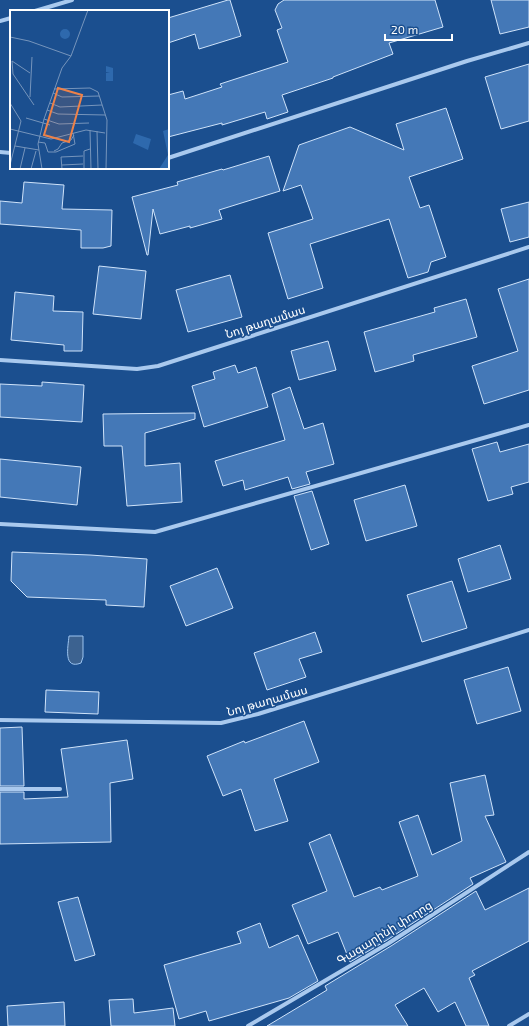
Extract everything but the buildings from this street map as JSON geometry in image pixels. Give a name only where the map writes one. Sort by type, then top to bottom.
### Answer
[{"type":"street","points":[[38,10],[72,0]]},
{"type":"street","points":[[0,21],[10,18]]},
{"type":"street","points":[[169,158],[467,61],[529,43]]},
{"type":"street","points":[[0,152],[10,153]]},
{"type":"street","name":"Նոյ թաղամաս","points":[[0,360],[137,369],[158,366],[529,247]]},
{"type":"street","points":[[0,524],[155,532],[529,426]]},
{"type":"street","name":"Նոյ թաղամաս","points":[[0,720],[221,724],[258,714],[529,630]]},
{"type":"street","points":[[0,789],[60,789]]},
{"type":"street","name":"Գագարինի փողոց","points":[[248,1026],[388,943],[529,852]]},
{"type":"street","points":[[509,1026],[529,1014]]},
{"type":"water","points":[[69,636],[83,636],[83,657],[81,663],[71,663],[69,660]]}]
